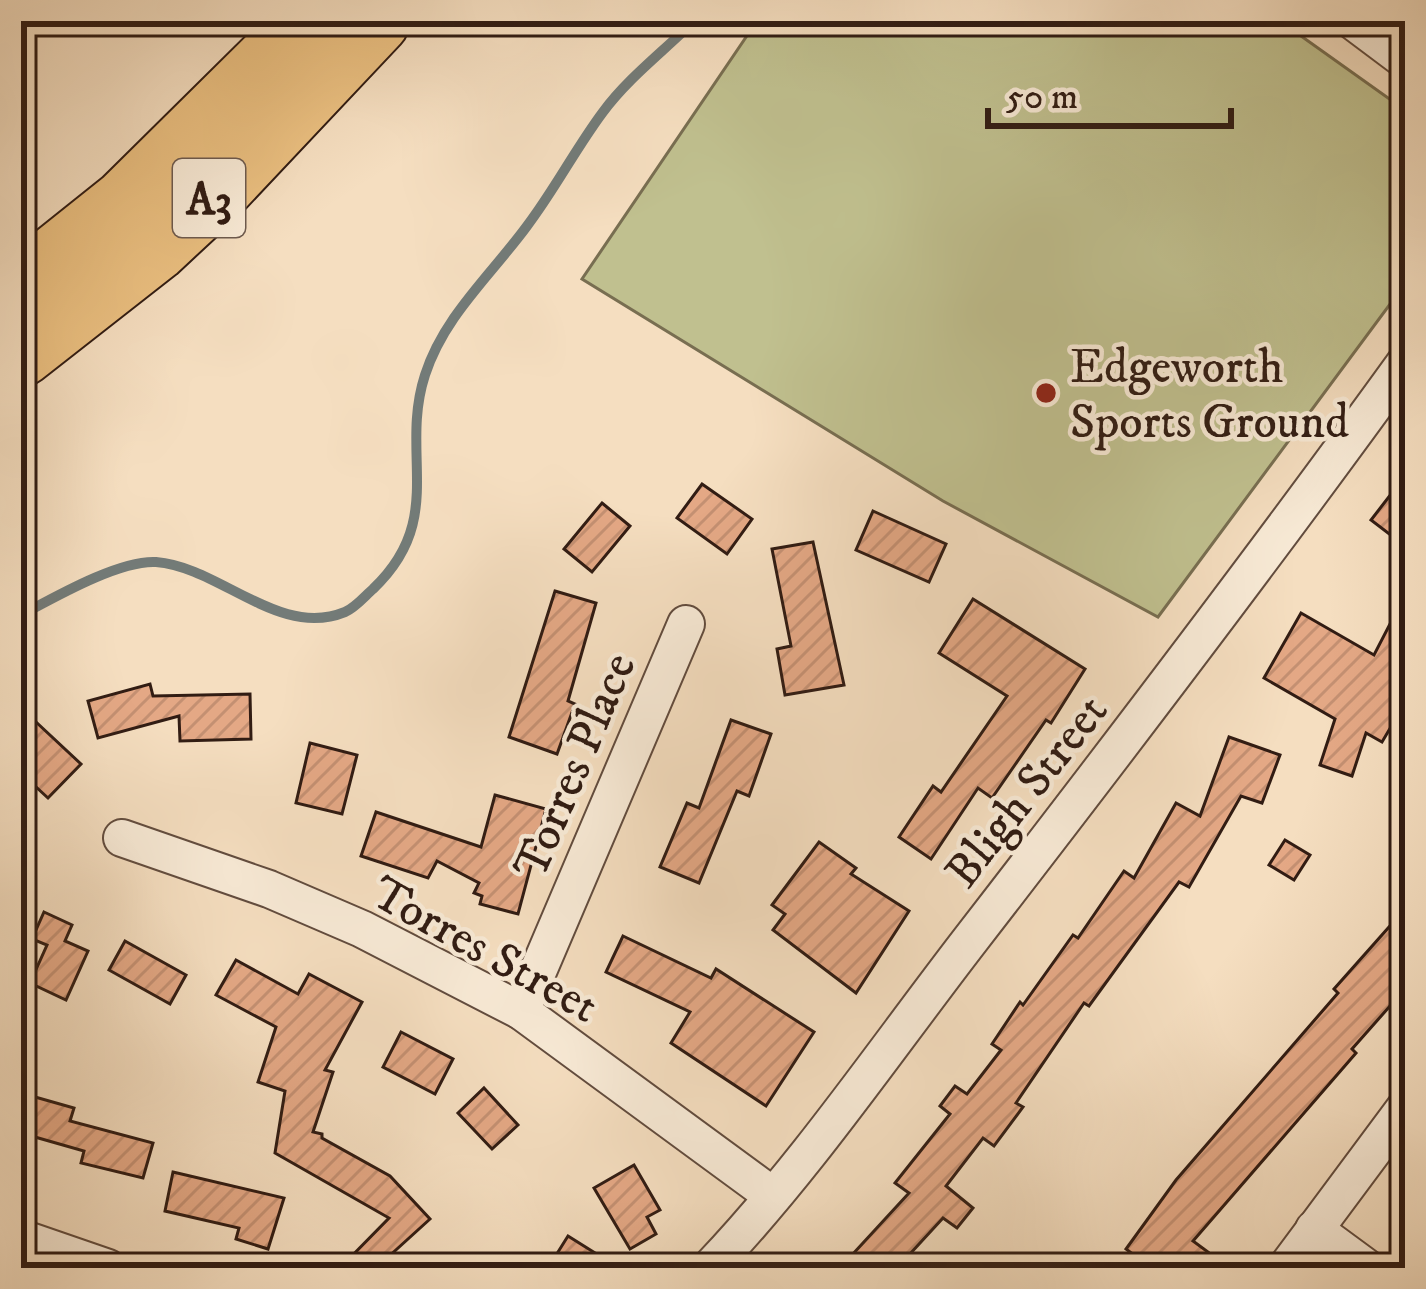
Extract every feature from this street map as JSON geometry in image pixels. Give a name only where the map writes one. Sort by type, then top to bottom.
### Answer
[{"type":"highway","name":"A3","points":[[21,286],[126,202],[309,21]]},
{"type":"highway","name":"A3","points":[[21,353],[155,248],[212,195],[376,21]]},
{"type":"street","points":[[1353,21],[1405,60]]},
{"type":"street","name":"Bligh Street","points":[[710,1268],[773,1196],[1270,550],[1405,363]]},
{"type":"street","name":"Torres Place","points":[[521,1011],[686,624]]},
{"type":"street","name":"Torres Street","points":[[122,838],[269,889],[362,928],[521,1011],[773,1196]]},
{"type":"street","points":[[1286,1268],[1405,1108]]},
{"type":"street","points":[[1314,1229],[1367,1268]]},
{"type":"street","points":[[21,1238],[108,1268]]},
{"type":"green space","name":"Edgeworth Sports Ground","points":[[757,21],[1280,21],[1405,110],[1405,284],[1158,617],[943,501],[582,279]]},
{"type":"building","points":[[1405,476],[1405,546],[1371,520]]},
{"type":"building","points":[[702,484],[752,519],[727,554],[677,518]]},
{"type":"building","points":[[602,503],[630,526],[592,572],[564,549]]},
{"type":"building","points":[[873,511],[946,544],[929,582],[856,550]]},
{"type":"building","points":[[813,542],[844,685],[785,695],[777,649],[791,646],[772,549]]},
{"type":"building","points":[[555,591],[596,603],[568,701],[575,704],[557,754],[509,737]]},
{"type":"building","points":[[1405,595],[1405,703],[1382,742],[1366,733],[1352,776],[1320,765],[1335,719],[1264,678],[1301,613],[1374,655]]},
{"type":"building","points":[[973,599],[1085,669],[1051,723],[1046,720],[992,798],[978,788],[931,859],[899,837],[933,786],[941,792],[1007,696],[939,653]]},
{"type":"building","points":[[150,684],[153,696],[250,694],[251,739],[180,741],[179,716],[98,738],[88,701]]},
{"type":"building","points":[[21,708],[81,764],[48,798],[21,773]]},
{"type":"building","points":[[731,720],[771,734],[749,796],[737,791],[699,883],[660,867],[687,803],[699,808]]},
{"type":"building","points":[[1229,737],[1280,755],[1262,803],[1241,796],[1189,887],[1179,882],[1089,1006],[1084,1003],[1016,1103],[1023,1107],[994,1146],[983,1138],[946,1186],[973,1208],[957,1228],[943,1218],[897,1268],[840,1268],[909,1193],[895,1183],[950,1114],[940,1106],[955,1086],[967,1094],[1001,1050],[992,1044],[1020,1002],[1023,1005],[1073,935],[1078,938],[1124,871],[1134,878],[1176,803],[1200,816]]},
{"type":"building","points":[[310,743],[357,755],[342,814],[296,803]]},
{"type":"building","points":[[495,795],[546,809],[518,914],[480,904],[482,896],[474,893],[479,883],[437,861],[428,878],[361,856],[376,812],[481,847]]},
{"type":"building","points":[[1285,840],[1310,855],[1294,880],[1269,865]]},
{"type":"building","points":[[819,842],[856,868],[851,874],[909,911],[856,993],[773,930],[785,914],[772,905]]},
{"type":"building","points":[[1405,909],[1405,989],[1352,1049],[1356,1053],[1193,1241],[1208,1252],[1196,1268],[1151,1268],[1126,1249],[1176,1180]]},
{"type":"building","points":[[44,912],[72,925],[65,941],[88,951],[66,1000],[30,983],[47,945],[32,939]]},
{"type":"building","points":[[623,936],[711,978],[716,969],[814,1032],[766,1106],[671,1043],[690,1012],[606,972]]},
{"type":"building","points":[[125,941],[186,975],[170,1004],[109,970]]},
{"type":"building","points":[[236,960],[298,994],[309,974],[362,1002],[325,1070],[333,1072],[313,1132],[390,1176],[430,1219],[376,1268],[340,1268],[389,1218],[275,1153],[285,1091],[258,1082],[276,1027],[216,995]]},
{"type":"building","points":[[401,1032],[453,1059],[435,1094],[383,1067]]},
{"type":"building","points":[[484,1088],[518,1125],[492,1149],[458,1113]]},
{"type":"building","points":[[21,1093],[74,1108],[70,1121],[153,1143],[143,1178],[81,1163],[84,1151],[21,1133]]},
{"type":"building","points":[[634,1165],[660,1210],[647,1217],[656,1234],[630,1249],[594,1188]]},
{"type":"building","points":[[173,1172],[284,1198],[268,1249],[236,1239],[239,1228],[165,1211]]},
{"type":"building","points":[[568,1236],[619,1268],[548,1268]]},
{"type":"waterway","points":[[21,615],[106,573],[156,562],[180,567],[297,616],[321,618],[356,605],[395,563],[409,537],[417,486],[418,404],[444,334],[537,212],[613,100],[694,21]]},
{"type":"place","name":"Edgeworth Sports Ground","points":[[1046,393]]}]
